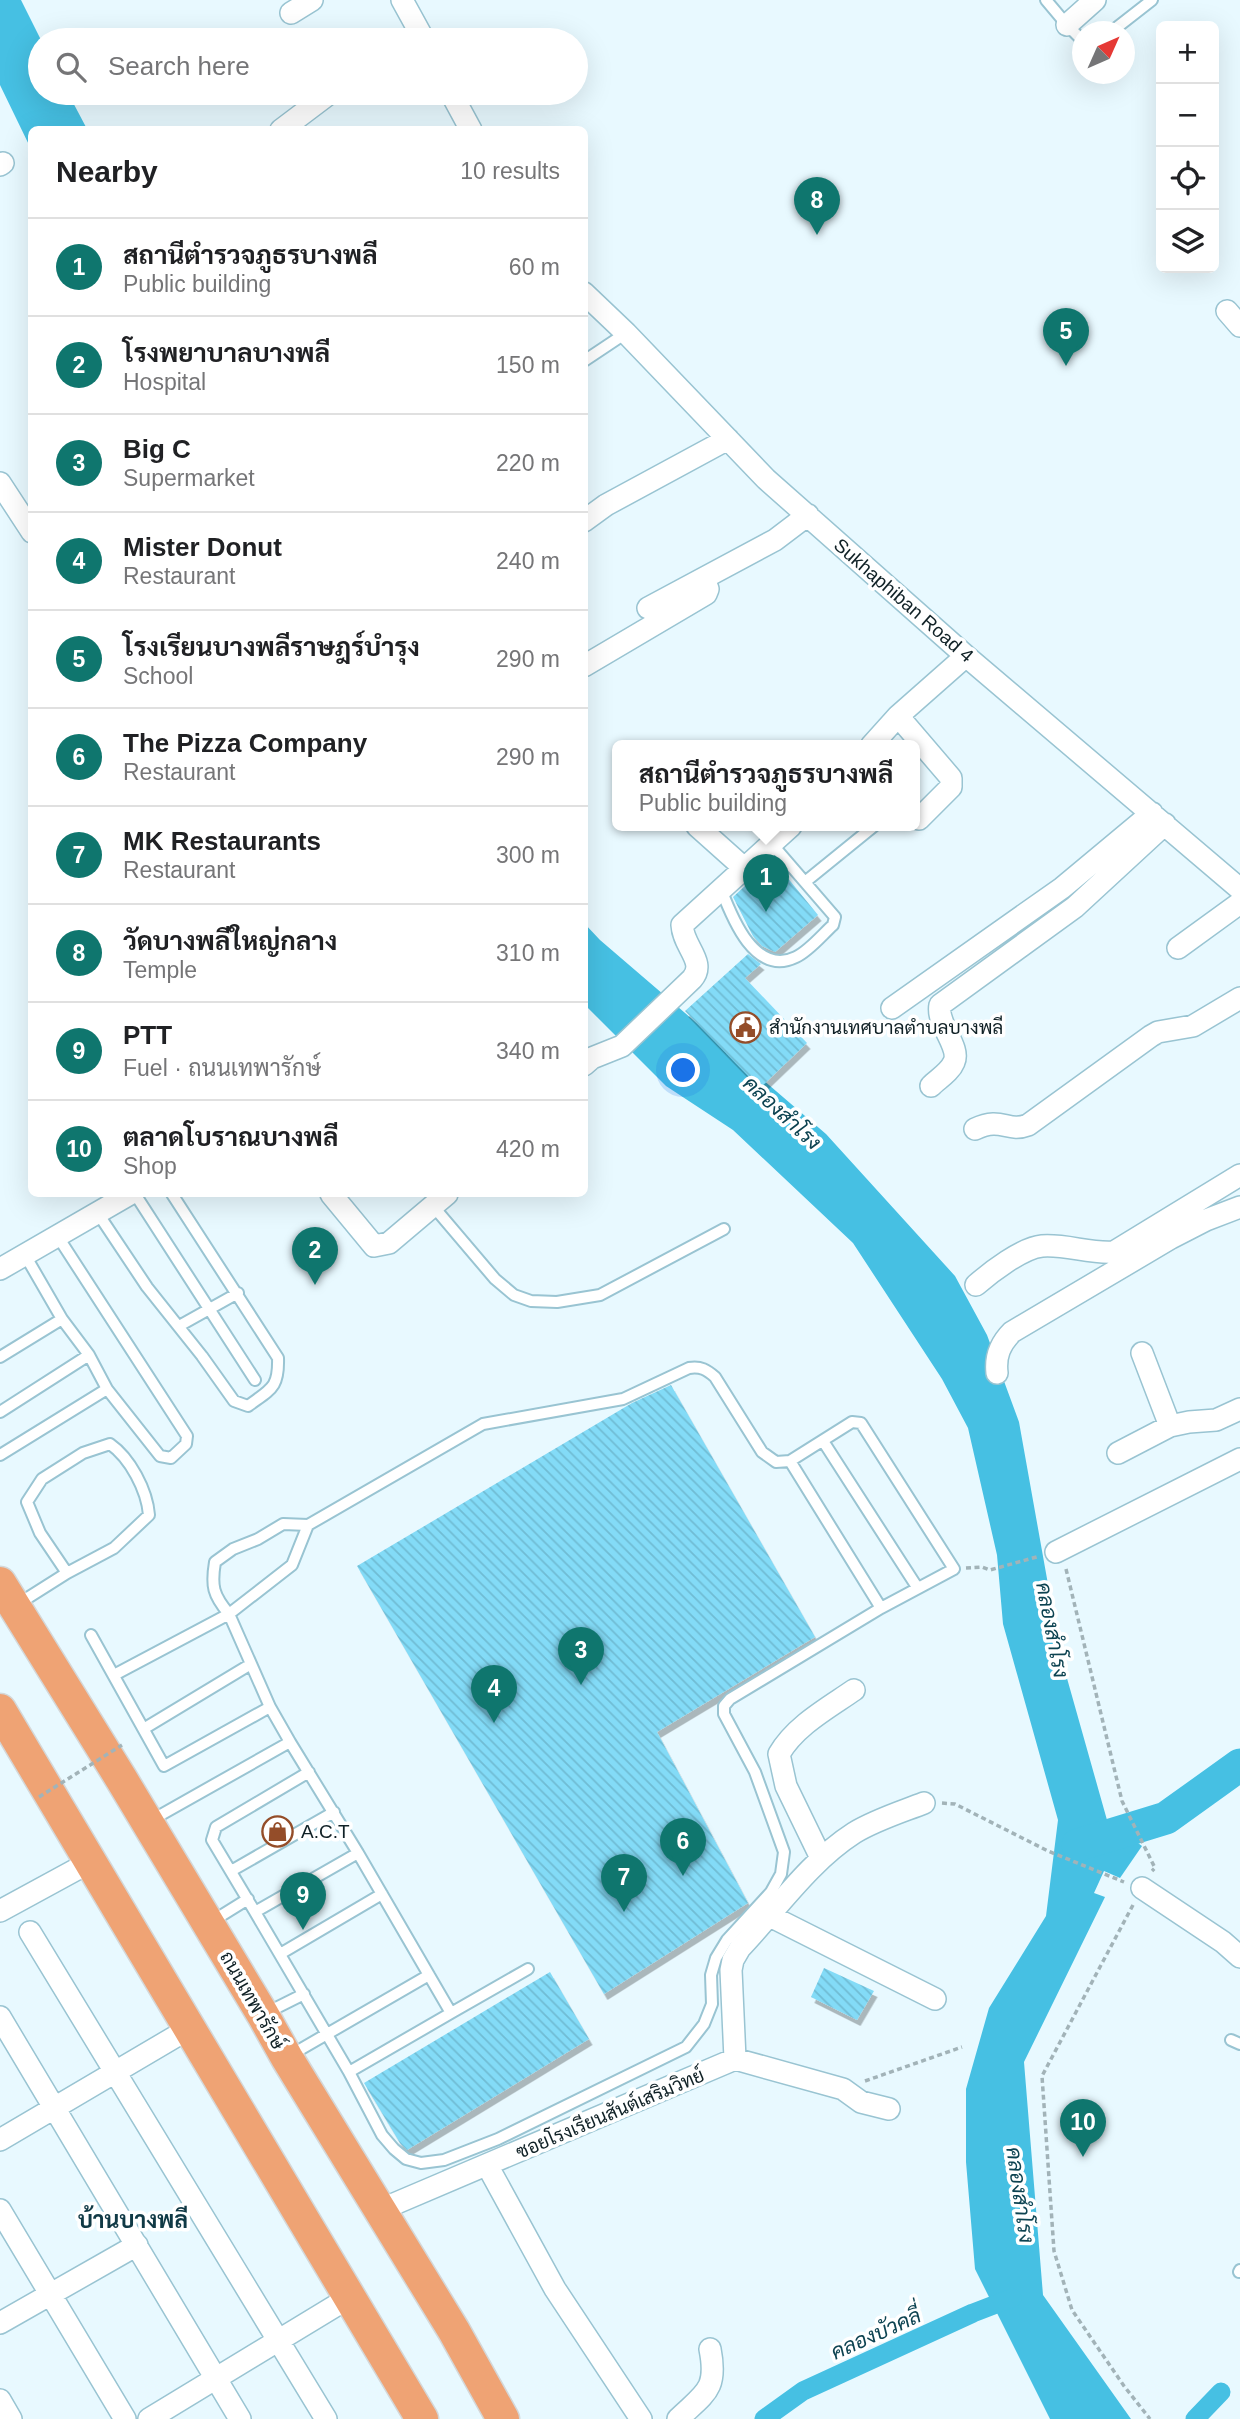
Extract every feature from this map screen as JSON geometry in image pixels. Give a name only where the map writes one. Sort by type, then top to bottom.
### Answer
[{"type":"main road","name":"ถนนเทพารักษ์","points":[[7,1595],[209,1924],[287,2058],[454,2331],[498,2409]]},
{"type":"main road","points":[[3,1722],[90,1862],[350,2297],[412,2410]]},
{"type":"main road","points":[[454,2331],[486,2364],[520,2419]]},
{"type":"street","points":[[291,13],[312,0]]},
{"type":"street","points":[[402,0],[413,28]]},
{"type":"street","points":[[1082,21],[1095,0]]},
{"type":"street","points":[[286,126],[314,105]]},
{"type":"street","points":[[457,105],[469,126]]},
{"type":"street","name":"Sukhaphiban Road 4","points":[[588,300],[626,333],[766,479],[966,656],[1240,889]]},
{"type":"street","points":[[588,518],[606,505],[728,439]]},
{"type":"street","points":[[0,483],[28,526]]},
{"type":"street","points":[[648,608],[775,540],[807,515]]},
{"type":"street","points":[[588,664],[706,594],[708,589],[704,578]]},
{"type":"street","points":[[876,740],[898,716],[966,656]]},
{"type":"street","points":[[898,716],[919,740]]},
{"type":"street","points":[[920,742],[951,778],[951,787],[920,818]]},
{"type":"street","points":[[892,1008],[1159,819]]},
{"type":"street","points":[[931,1086],[948,1070],[956,1054],[938,1014],[940,1005],[1075,907],[1159,819]]},
{"type":"street","points":[[703,831],[744,868]]},
{"type":"street","points":[[588,1062],[622,1046],[697,974],[698,963],[683,937],[682,925],[786,831]]},
{"type":"street","points":[[1178,948],[1240,903]]},
{"type":"street","points":[[975,1129],[993,1122],[1014,1128],[1028,1125],[1151,1036],[1158,1032],[1193,1026],[1240,998]]},
{"type":"street","points":[[976,1285],[987,1275],[1028,1250],[1042,1246],[1100,1253],[1114,1252],[1240,1175]]},
{"type":"street","points":[[0,1269],[126,1197]]},
{"type":"street","points":[[333,1197],[374,1246],[389,1243],[440,1200]]},
{"type":"street","points":[[996,1373],[999,1350],[1012,1332],[1171,1238],[1240,1207]]},
{"type":"street","points":[[1142,1353],[1170,1426]]},
{"type":"street","points":[[1118,1453],[1170,1426],[1216,1420],[1240,1409]]},
{"type":"street","points":[[1056,1552],[1240,1459]]},
{"type":"street","points":[[821,1858],[786,1786],[779,1754],[797,1731],[854,1690]]},
{"type":"street","points":[[889,2109],[861,2102],[843,2089],[735,2059],[731,1970],[740,1948],[821,1858],[857,1831],[924,1803]]},
{"type":"street","points":[[0,1911],[90,1862]]},
{"type":"street","points":[[1142,1888],[1223,1942],[1240,1957]]},
{"type":"street","points":[[770,1916],[935,1999]]},
{"type":"street","points":[[30,1932],[326,2419]]},
{"type":"street","points":[[0,2017],[240,2419]]},
{"type":"street","points":[[0,2140],[190,2028]]},
{"type":"street","name":"ซอยโรงเรียนสันต์เสริมวิทย์","points":[[380,2210],[735,2059]]},
{"type":"street","points":[[487,2165],[555,2289],[641,2419]]},
{"type":"street","points":[[0,2210],[125,2419]]},
{"type":"street","points":[[0,2323],[137,2245]]},
{"type":"street","points":[[149,2419],[350,2297]]},
{"type":"street","points":[[678,2419],[713,2382],[714,2368],[710,2349]]},
{"type":"street","points":[[0,2400],[11,2419]]},
{"type":"lane","points":[[1045,0],[1072,30]]},
{"type":"lane","points":[[1125,21],[1152,0]]},
{"type":"lane","points":[[588,358],[626,333]]},
{"type":"lane","points":[[805,882],[868,831]]},
{"type":"lane","points":[[721,888],[734,923],[766,959],[781,962],[797,957],[833,925],[835,917],[772,844]]},
{"type":"lane","points":[[134,1197],[255,1380]]},
{"type":"lane","points":[[97,1212],[148,1287],[234,1401],[248,1406],[274,1387],[279,1376],[278,1358],[174,1197]]},
{"type":"lane","points":[[440,1200],[495,1279],[514,1295],[531,1301],[557,1302],[600,1295],[724,1230]]},
{"type":"lane","points":[[25,1255],[62,1319],[89,1355],[107,1389],[160,1456],[171,1458],[186,1444],[187,1436],[62,1243]]},
{"type":"lane","points":[[178,1326],[237,1293]]},
{"type":"lane","points":[[0,1357],[62,1319]]},
{"type":"lane","points":[[0,1412],[89,1355]]},
{"type":"lane","points":[[309,1772],[216,1826],[212,1840],[349,2072],[382,2135],[394,2150],[406,2159],[421,2163],[444,2160],[498,2139],[686,2047],[704,2024],[712,2004],[711,1975],[716,1958],[726,1940],[771,1892],[781,1874],[784,1852],[755,1772],[724,1714],[724,1706],[730,1699],[881,1608],[954,1569],[861,1423],[852,1422],[790,1461],[776,1462],[762,1452],[715,1377],[697,1366],[623,1399],[483,1424],[308,1525],[283,1524],[258,1539],[233,1549],[215,1562],[212,1580],[217,1600],[229,1614],[270,1707],[334,1812],[451,2013]]},
{"type":"lane","points":[[0,1455],[107,1389]]},
{"type":"lane","points":[[823,1441],[917,1587]]},
{"type":"lane","points":[[7,1595],[67,1573],[114,1548],[149,1515],[144,1494],[126,1459],[110,1444],[83,1453],[42,1479],[27,1502],[40,1533],[67,1573]]},
{"type":"lane","points":[[790,1461],[881,1608]]},
{"type":"lane","points":[[114,1675],[229,1614],[292,1565],[308,1525]]},
{"type":"lane","points":[[91,1635],[164,1766],[270,1707]]},
{"type":"lane","points":[[145,1728],[251,1664]]},
{"type":"lane","points":[[148,1823],[290,1742]]},
{"type":"lane","points":[[231,1871],[334,1812]]},
{"type":"lane","points":[[255,1912],[358,1853]]},
{"type":"lane","points":[[280,1954],[382,1894]]},
{"type":"lane","points":[[209,1924],[248,1899]]},
{"type":"lane","points":[[349,2072],[528,1969]]},
{"type":"lane","points":[[287,2058],[429,1975]]},
{"type":"lane","points":[[263,2015],[304,1994]]},
{"type":"path","points":[[954,1569],[982,1567],[990,1570],[1056,1552],[1065,1567],[1122,1801],[1155,1868],[1042,2076],[1054,2251],[1072,2310],[1150,2419]]},
{"type":"path","points":[[39,1797],[122,1745]]},
{"type":"path","points":[[924,1803],[955,1804],[1048,1852],[1102,1874]]},
{"type":"path","points":[[843,2089],[962,2047]]},
{"type":"water","points":[[0,0],[21,0],[35,28],[28,28],[28,105],[74,105],[85,126],[28,126],[28,143],[0,85]]},
{"type":"water","name":"คลองสำโรง","points":[[588,927],[826,1134],[955,1276],[987,1335],[1019,1422],[1061,1657],[1107,1820],[1142,1846],[1120,1878],[1104,1871],[1094,1893],[1105,1897],[1024,2062],[1043,2295],[1131,2419],[1050,2419],[975,2269],[966,2162],[966,2089],[989,2008],[1046,1916],[1058,1820],[1003,1624],[997,1555],[968,1428],[942,1379],[853,1243],[733,1130],[666,1086],[588,1008]]},
{"type":"building","points":[[773,860],[818,915],[775,952],[762,946],[753,936],[733,897]]},
{"type":"building","name":"สำนักงานเทศบาลตำบลบางพลี","points":[[748,954],[761,964],[745,978],[807,1043],[760,1088],[685,1011]]},
{"type":"building","points":[[671,1385],[815,1637],[657,1732],[748,1903],[604,1994],[357,1566],[632,1403]]},
{"type":"building","points":[[824,1968],[874,1991],[857,2020],[811,1997]]},
{"type":"building","points":[[550,1972],[589,2039],[407,2150],[400,2143],[364,2083]]},
{"type":"waterway","points":[[1078,1845],[1166,1818],[1240,1765]]},
{"type":"waterway","name":"คลองบัวคลี่","points":[[764,2419],[803,2391],[973,2313],[1012,2298]]},
{"type":"waterway","points":[[1195,2419],[1221,2392]]},
{"type":"place","name":"วัดบางพลีใหญ่กลาง","points":[[817,235]]},
{"type":"place","name":"โรงเรียนบางพลีราษฎร์บำรุง","points":[[1066,366]]},
{"type":"place","name":"สถานีตำรวจภูธรบางพลี","points":[[766,912]]},
{"type":"place","name":"สำนักงานเทศบาลตำบลบางพลี","points":[[746,1027]]},
{"type":"place","name":"โรงพยาบาลบางพลี","points":[[315,1285]]},
{"type":"place","name":"Big C","points":[[581,1685]]},
{"type":"place","name":"Mister Donut","points":[[494,1723]]},
{"type":"place","name":"A.C.T","points":[[278,1831]]},
{"type":"place","name":"The Pizza Company","points":[[683,1876]]},
{"type":"place","name":"MK Restaurants","points":[[624,1912]]},
{"type":"place","name":"PTT","points":[[303,1930]]},
{"type":"place","name":"ตลาดโบราณบางพลี","points":[[1083,2157]]},
{"type":"district","name":"บ้านบางพลี","points":[[133,2220]]}]
